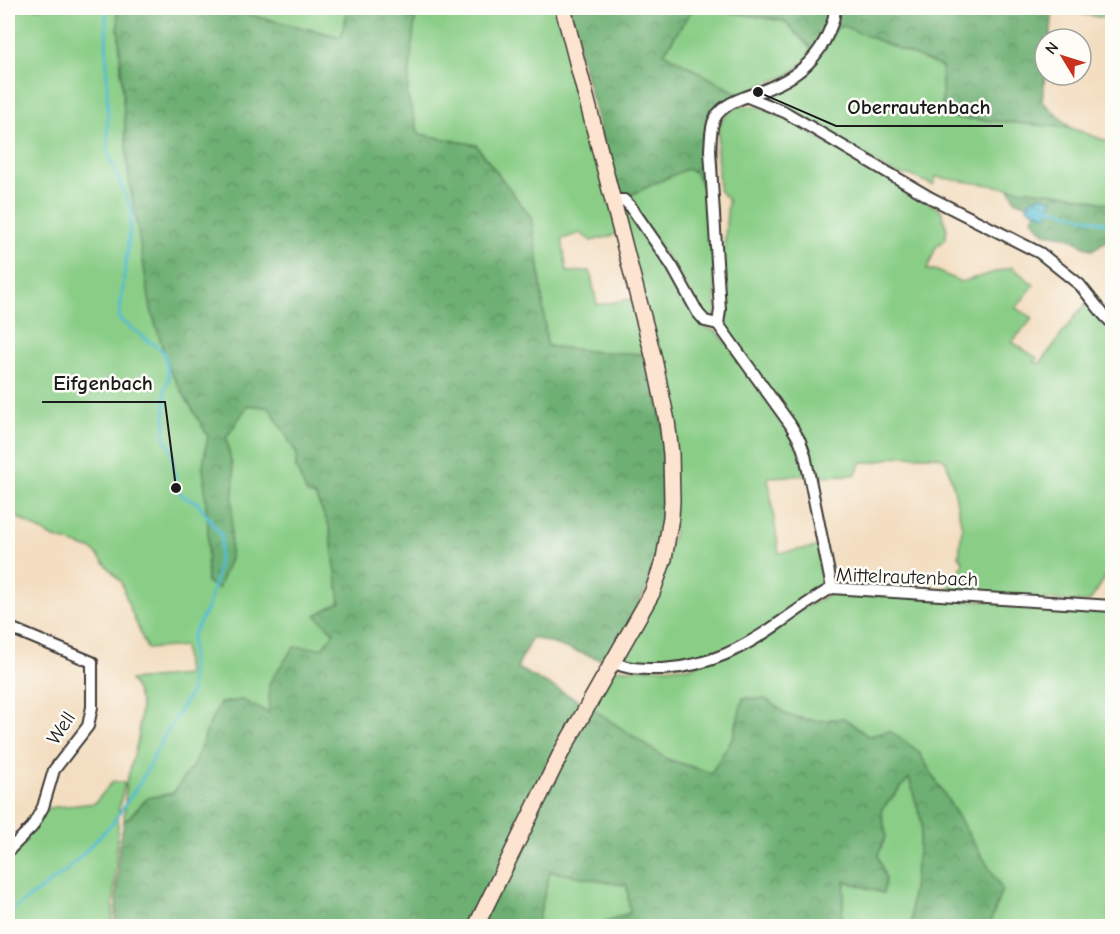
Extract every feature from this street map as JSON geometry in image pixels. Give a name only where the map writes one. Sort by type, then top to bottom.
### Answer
[{"type":"main road","points":[[476,927],[561,753],[656,583],[664,559],[672,501],[671,454],[661,390],[643,312],[563,8]]},
{"type":"street","points":[[718,324],[720,310],[710,150],[711,128],[719,112],[732,102],[782,82],[810,61],[819,51],[834,20],[836,8]]},
{"type":"street","points":[[748,97],[785,112],[931,198],[1040,253],[1080,285],[1113,323]]},
{"type":"street","points":[[613,200],[624,200],[631,207],[672,266],[698,314],[705,321],[718,324],[800,441],[810,475],[832,588]]},
{"type":"street","name":"Mittelrautenbach","points":[[613,662],[630,668],[656,669],[677,668],[706,662],[749,643],[832,588],[1113,606]]},
{"type":"street","name":"Well","points":[[8,627],[92,662],[92,708],[88,726],[54,770],[43,807],[32,826],[8,851]]},
{"type":"green space","points":[[8,8],[117,8],[128,172],[151,309],[169,369],[208,436],[203,466],[208,526],[207,581],[234,475],[226,438],[248,404],[270,408],[297,454],[296,468],[315,496],[329,525],[341,602],[334,633],[269,714],[242,700],[220,704],[194,764],[173,793],[148,798],[124,822],[126,784],[138,740],[141,705],[130,680],[187,675],[184,646],[147,649],[121,582],[93,550],[52,537],[8,512]]},
{"type":"green space","points":[[117,8],[221,8],[341,37],[348,8],[416,8],[407,95],[419,134],[476,145],[531,217],[539,266],[547,346],[598,352],[649,354],[668,459],[661,560],[609,662],[532,637],[517,668],[585,704],[667,759],[711,773],[733,738],[743,698],[766,699],[787,715],[816,721],[844,718],[868,736],[890,731],[918,751],[1002,889],[989,926],[912,926],[911,904],[922,823],[909,778],[881,810],[886,836],[878,855],[886,880],[883,893],[845,881],[841,926],[592,926],[630,913],[627,886],[550,871],[537,926],[115,926],[119,848],[124,822],[148,798],[173,793],[194,764],[220,703],[242,700],[269,713],[269,683],[294,647],[322,648],[334,633],[316,615],[340,602],[329,525],[315,496],[307,494],[296,468],[297,454],[270,408],[248,405],[226,438],[234,475],[230,559],[218,589],[207,582],[208,526],[203,466],[208,436],[169,369],[151,309],[128,172]]},
{"type":"green space","points":[[221,8],[348,8],[342,37]]},
{"type":"green space","points":[[416,8],[563,8],[618,232],[612,236],[591,241],[580,233],[562,239],[567,272],[590,271],[597,305],[631,299],[649,354],[598,352],[547,346],[539,266],[531,217],[476,145],[419,134],[407,95]]},
{"type":"green space","points":[[568,8],[693,8],[664,53],[739,94],[714,114],[709,191],[703,187],[695,172],[686,169],[626,197],[617,196]]},
{"type":"green space","points":[[693,8],[784,21],[815,53],[788,75],[739,94],[664,53]]},
{"type":"green space","points":[[704,8],[821,8],[829,13],[832,8],[1053,10],[1051,27],[1033,27],[1033,87],[1044,87],[1042,101],[1071,128],[949,117],[942,112],[942,67],[843,26],[837,28],[819,55],[784,21]]},
{"type":"green space","points":[[1005,8],[1112,8],[1112,19],[1053,10]]},
{"type":"green space","points":[[843,25],[943,67],[942,112],[949,117],[1071,128],[1112,143],[1112,205],[1072,195],[936,177],[933,185],[909,175],[895,174],[767,102],[759,95],[819,55],[837,28]]},
{"type":"green space","points":[[739,106],[756,106],[781,116],[941,210],[947,229],[945,239],[936,247],[927,270],[935,270],[961,282],[1012,267],[1034,285],[1016,308],[1033,318],[1012,342],[1037,358],[1034,362],[1040,363],[1090,300],[1112,325],[1112,567],[1088,602],[945,594],[962,566],[963,561],[959,557],[962,528],[946,461],[940,457],[898,456],[876,462],[862,462],[855,475],[813,476],[807,455],[724,325],[719,254],[724,250],[728,200],[719,190],[717,148],[720,123],[728,113]]},
{"type":"green space","points":[[686,169],[695,172],[703,187],[709,191],[716,306],[715,317],[710,319],[626,197]]},
{"type":"green space","points":[[1009,188],[1072,195],[1112,205],[1112,245],[1106,241],[1092,250],[1066,236],[1044,233],[1032,219],[1038,207],[1016,201]]},
{"type":"green space","points":[[623,204],[641,225],[702,324],[718,332],[788,425],[808,475],[768,477],[779,553],[822,546],[828,582],[826,586],[747,641],[692,662],[639,666],[620,661],[674,533],[621,205]]},
{"type":"green space","points":[[832,593],[1112,608],[1112,926],[989,926],[1002,889],[918,751],[868,736],[844,718],[816,721],[787,715],[766,699],[743,698],[733,738],[711,773],[667,759],[591,708],[615,670],[692,667]]},
{"type":"green space","points":[[909,778],[922,823],[911,904],[912,926],[841,926],[845,881],[883,893],[886,880],[878,855],[886,836],[881,810]]},
{"type":"green space","points":[[113,781],[125,783],[119,807],[112,926],[8,926],[8,853],[48,808],[95,803]]},
{"type":"green space","points":[[549,871],[627,885],[630,913],[592,926],[537,926]]},
{"type":"water","points":[[1040,196],[1053,199],[1047,216],[1027,207],[1033,198]]},
{"type":"waterway","points":[[8,913],[66,871],[112,824],[141,781],[191,692],[192,636],[208,607],[217,574],[222,536],[197,502],[185,498],[176,488],[172,451],[165,439],[165,388],[169,379],[164,352],[119,319],[132,211],[108,153],[106,8]]},
{"type":"waterway","points":[[1050,208],[1112,225]]},
{"type":"place","name":"Oberrautenbach","points":[[758,92]]},
{"type":"place","name":"Eifgenbach","points":[[176,488]]}]
